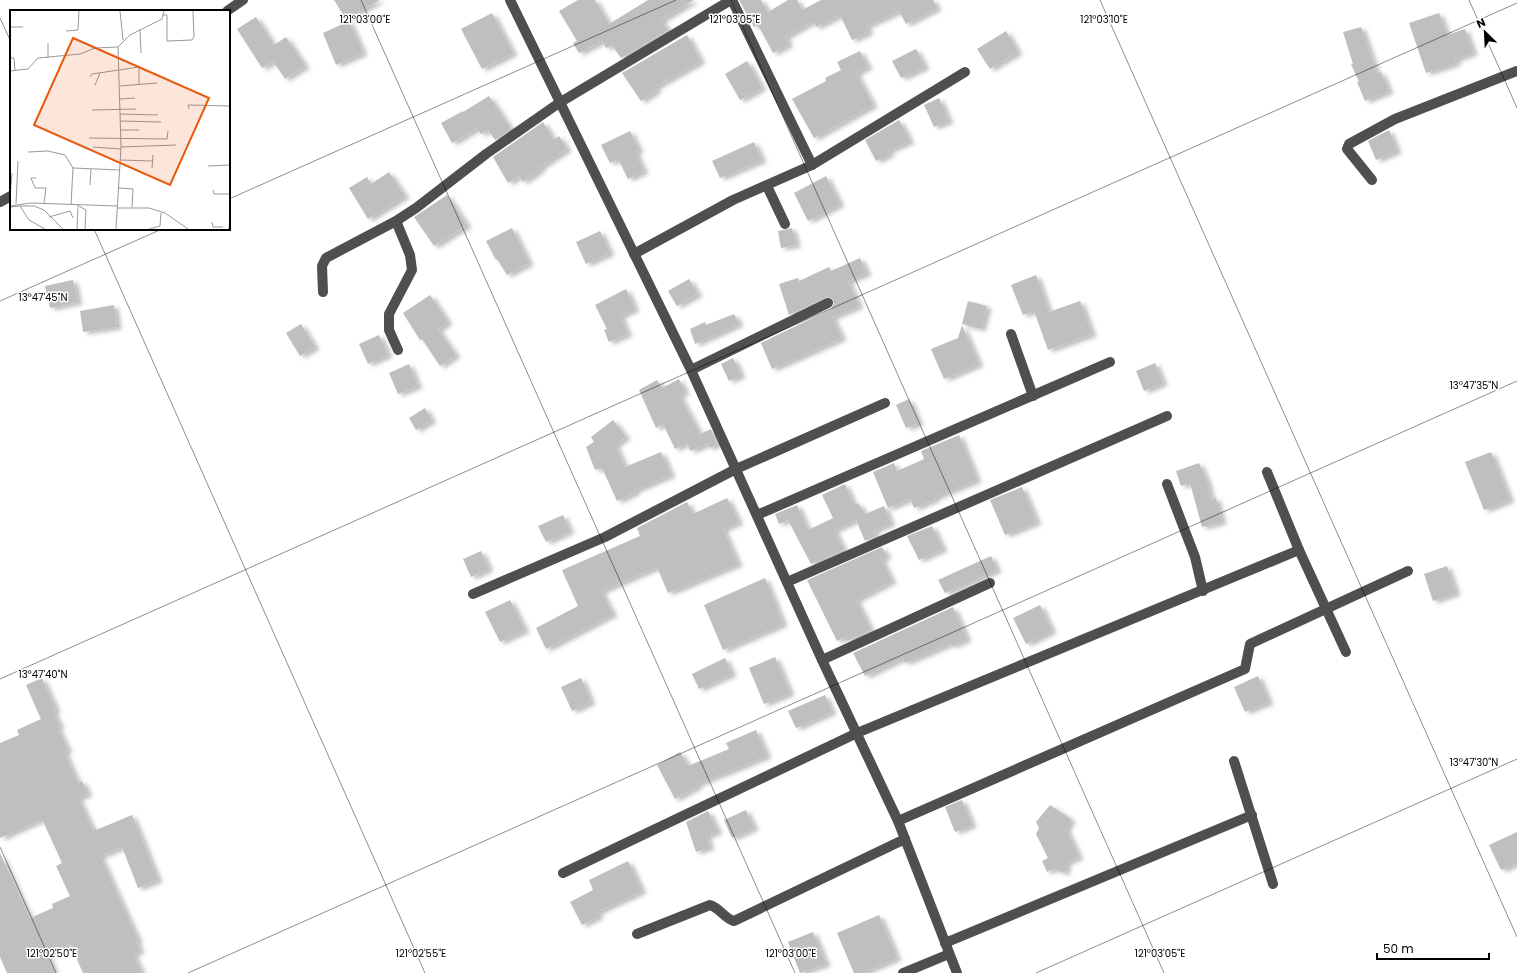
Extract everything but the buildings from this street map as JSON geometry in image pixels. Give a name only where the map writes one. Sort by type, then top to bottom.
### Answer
[{"type":"street","points":[[228,10],[243,0]]},
{"type":"street","points":[[510,0],[559,103],[691,370],[822,660],[898,820],[956,973]]},
{"type":"street","points":[[323,292],[322,266],[326,258],[396,221],[416,208],[486,154],[559,103],[731,0],[812,165]]},
{"type":"street","points":[[1372,180],[1347,149],[1349,144],[1395,119],[1517,71]]},
{"type":"street","points":[[634,254],[733,200],[812,165],[965,72]]},
{"type":"street","points":[[767,186],[785,224]]},
{"type":"street","points":[[0,202],[10,197]]},
{"type":"street","points":[[396,221],[410,255],[412,270],[389,314],[389,330],[398,350]]},
{"type":"street","points":[[691,370],[828,303]]},
{"type":"street","points":[[1011,334],[1033,396]]},
{"type":"street","points":[[757,515],[1110,362]]},
{"type":"street","points":[[473,594],[605,537],[736,469],[885,403]]},
{"type":"street","points":[[787,582],[1167,416]]},
{"type":"street","points":[[1267,472],[1299,550],[1346,652]]},
{"type":"street","points":[[1167,484],[1195,557],[1203,591]]},
{"type":"street","points":[[563,873],[857,733],[1077,640],[1203,591],[1299,550]]},
{"type":"street","points":[[898,820],[1245,669],[1250,644],[1408,571]]},
{"type":"street","points":[[822,660],[990,583]]},
{"type":"street","points":[[1234,762],[1273,884]]},
{"type":"street","points":[[945,943],[1252,815]]},
{"type":"street","points":[[637,934],[710,905],[716,907],[730,920],[734,921],[905,839]]},
{"type":"street","points":[[903,973],[949,954]]}]
